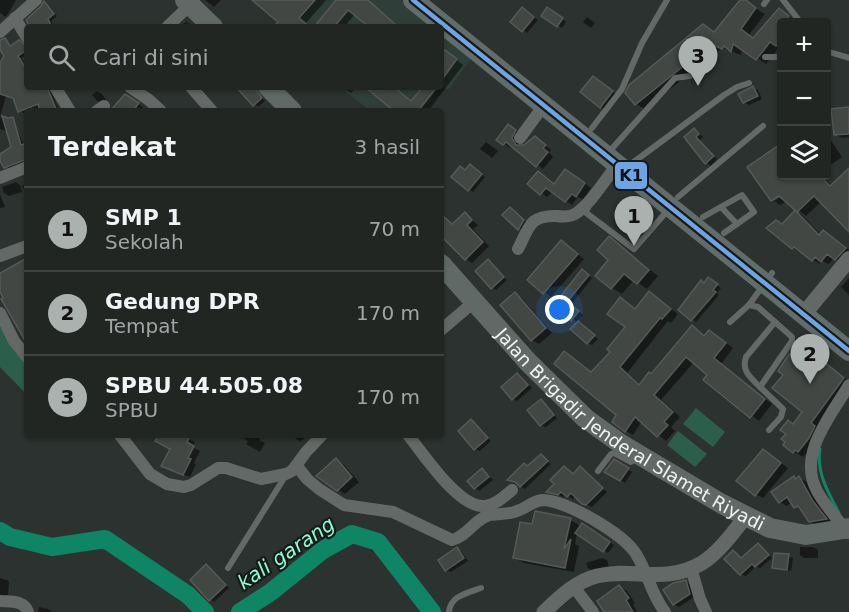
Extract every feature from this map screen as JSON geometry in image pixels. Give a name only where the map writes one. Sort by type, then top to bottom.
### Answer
[{"type":"highway","points":[[413,0],[433,6],[592,128],[619,161]]},
{"type":"highway","points":[[433,6],[544,105],[674,202],[807,309],[849,351]]},
{"type":"highway","points":[[674,202],[730,229],[769,278]]},
{"type":"highway","points":[[807,309],[849,336]]},
{"type":"main road","points":[[187,2],[210,24]]},
{"type":"main road","points":[[271,90],[289,108]]},
{"type":"main road","points":[[807,309],[849,259]]},
{"type":"main road","name":"Jalan Brigadir Jenderal Slamet Riyadi","points":[[444,267],[528,362],[585,418],[621,444],[770,528],[806,535],[848,530]]},
{"type":"street","points":[[0,32],[36,0]]},
{"type":"street","points":[[169,24],[187,2]]},
{"type":"street","points":[[15,18],[24,33]]},
{"type":"street","points":[[57,90],[68,108]]},
{"type":"street","points":[[134,90],[158,108]]},
{"type":"street","points":[[194,90],[210,108]]},
{"type":"street","points":[[520,138],[544,105]]},
{"type":"street","points":[[518,249],[525,231],[536,219],[575,214],[588,202],[619,161]]},
{"type":"street","points":[[0,178],[24,167]]},
{"type":"street","points":[[0,256],[24,247]]},
{"type":"street","points":[[444,327],[475,301]]},
{"type":"street","points":[[0,313],[14,341],[24,353]]},
{"type":"street","points":[[848,530],[816,490],[810,464],[815,444],[849,385]]},
{"type":"street","points":[[122,438],[150,474],[167,484],[176,486],[191,485],[218,468],[226,468],[261,479],[286,474],[297,466],[319,438]]},
{"type":"street","points":[[410,438],[448,484],[472,503],[483,506],[494,503],[512,490]]},
{"type":"street","points":[[297,466],[319,489],[344,505],[393,512],[452,540],[464,534],[484,518],[516,512],[539,500],[571,508],[621,537],[636,554],[657,602],[665,612]]},
{"type":"street","points":[[544,612],[574,587],[595,576],[630,573],[645,576],[670,574],[691,568],[718,550],[747,516]]},
{"type":"street","points":[[691,568],[706,612]]},
{"type":"street","points":[[574,587],[593,612]]},
{"type":"street","points":[[0,601],[18,602],[24,605],[28,612]]},
{"type":"lane","points":[[592,128],[622,89],[642,43],[667,0]]},
{"type":"lane","points":[[783,0],[797,18]]},
{"type":"lane","points":[[831,53],[849,58]]},
{"type":"lane","points":[[765,57],[777,57]]},
{"type":"lane","points":[[690,76],[675,78],[585,212],[634,249],[674,202],[763,126]]},
{"type":"lane","points":[[619,161],[737,87],[749,83]]},
{"type":"lane","points":[[708,97],[713,104]]},
{"type":"lane","points":[[703,217],[742,195],[754,212],[730,229],[721,207]]},
{"type":"lane","points":[[730,322],[749,305],[769,278]]},
{"type":"lane","points":[[749,305],[758,307],[793,339],[760,387]]},
{"type":"lane","points":[[769,430],[781,417],[783,410],[746,372],[744,361],[775,322]]},
{"type":"lane","points":[[598,471],[611,454],[614,453],[631,462],[640,456]]},
{"type":"lane","points":[[228,568],[286,474]]},
{"type":"lane","points":[[449,612],[451,602],[459,596],[481,588]]},
{"type":"shaded area","points":[[294,0],[401,0],[431,24],[276,24]]},
{"type":"shaded area","points":[[444,34],[473,57],[448,90],[444,88]]},
{"type":"shaded area","points":[[343,90],[438,90],[423,108],[367,108]]},
{"type":"green space","points":[[0,327],[24,358],[24,392],[0,367]]},
{"type":"green space","points":[[696,408],[725,432],[713,447],[683,424]]},
{"type":"green space","points":[[678,431],[707,454],[695,467],[667,445]]},
{"type":"building","points":[[252,0],[315,0],[299,18],[306,24],[276,24],[278,22]]},
{"type":"building","points":[[336,0],[368,0],[395,24],[365,24],[348,10],[336,24],[316,24]]},
{"type":"building","points":[[740,0],[746,0],[756,8],[741,29],[753,38],[779,8],[789,16],[777,18],[777,45],[770,42],[756,60],[733,44],[731,52],[724,46],[722,49],[711,44],[635,105],[625,93],[629,85],[703,24],[714,32]]},
{"type":"building","points":[[44,1],[54,14],[48,19],[50,24],[28,24],[26,20]]},
{"type":"building","points":[[522,7],[534,17],[522,32],[510,22]]},
{"type":"building","points":[[547,7],[563,18],[557,27],[541,16]]},
{"type":"building","points":[[5,38],[10,46],[19,40],[24,44],[24,52],[18,56],[24,65],[24,90],[48,90],[56,108],[39,108],[38,104],[18,112],[13,98],[0,94],[0,63],[4,56],[0,50],[0,40]]},
{"type":"building","points":[[444,51],[457,59],[444,77]]},
{"type":"building","points":[[593,76],[613,91],[600,108],[580,92]]},
{"type":"building","points":[[753,86],[758,96],[743,103],[738,94]]},
{"type":"building","points":[[239,90],[256,90],[262,98],[253,106]]},
{"type":"building","points":[[369,90],[398,90],[411,101],[420,90],[435,90],[420,108],[390,108]]},
{"type":"building","points":[[125,94],[139,103],[135,108],[113,108]]},
{"type":"building","points":[[849,107],[849,134],[834,135],[831,109]]},
{"type":"building","points":[[2,116],[13,117],[21,145],[24,144],[24,160],[4,168],[0,161],[0,154],[11,147]]},
{"type":"building","points":[[508,124],[516,130],[512,138],[516,145],[524,145],[535,136],[546,145],[543,148],[548,152],[536,167],[506,142],[503,145],[496,140]]},
{"type":"building","points":[[694,128],[699,134],[696,137],[714,156],[705,164],[684,137]]},
{"type":"building","points":[[777,146],[777,180],[824,180],[830,186],[849,168],[849,232],[814,196],[797,212],[779,196],[771,201],[747,167]]},
{"type":"building","points":[[470,164],[482,174],[468,191],[451,177],[460,166],[465,170]]},
{"type":"building","points":[[565,169],[585,183],[576,197],[572,194],[565,202],[546,188],[540,195],[527,184],[538,171],[554,184]]},
{"type":"building","points":[[510,207],[524,220],[518,230],[502,215]]},
{"type":"building","points":[[795,210],[819,235],[823,230],[846,248],[835,260],[827,254],[821,262],[815,257],[812,261],[794,247],[792,249],[766,228],[776,220],[782,224]]},
{"type":"building","points":[[465,212],[472,220],[467,225],[483,242],[465,260],[444,239],[444,217],[452,224]]},
{"type":"building","points":[[609,236],[649,270],[637,284],[624,274],[611,289],[595,276],[608,260],[597,250]]},
{"type":"building","points":[[561,240],[578,254],[543,294],[527,280]]},
{"type":"building","points":[[488,259],[504,277],[491,289],[475,271]]},
{"type":"building","points":[[24,260],[24,339],[1,299],[3,298],[0,292],[0,273]]},
{"type":"building","points":[[582,269],[589,275],[567,302],[579,311],[571,321],[553,306]]},
{"type":"building","points":[[708,277],[718,284],[713,290],[716,292],[691,321],[678,310],[701,280],[704,283]]},
{"type":"building","points":[[649,291],[671,309],[662,319],[660,318],[620,367],[639,385],[692,325],[704,336],[709,330],[726,343],[714,358],[765,399],[750,418],[703,380],[707,375],[686,357],[654,395],[673,412],[664,422],[668,425],[657,437],[635,417],[625,432],[612,422],[616,415],[554,364],[564,351],[591,372],[610,352],[607,349],[625,327],[607,314],[620,297],[635,309]]},
{"type":"building","points":[[515,292],[546,328],[531,341],[500,305]]},
{"type":"building","points":[[578,321],[595,335],[587,344],[570,329]]},
{"type":"building","points":[[806,347],[844,378],[811,423],[815,426],[809,438],[798,452],[795,450],[793,453],[783,445],[785,442],[781,439],[786,434],[780,430],[788,420],[793,424],[802,412],[772,388],[783,375],[778,371],[789,354],[796,359]]},
{"type":"building","points":[[517,373],[528,385],[512,400],[501,387]]},
{"type":"building","points":[[541,399],[554,415],[540,426],[527,410]]},
{"type":"building","points":[[471,419],[488,438],[474,450],[458,431]]},
{"type":"building","points":[[157,438],[189,438],[187,442],[194,446],[188,458],[191,459],[183,475],[161,466],[170,449],[155,441]]},
{"type":"building","points":[[763,449],[781,463],[755,496],[736,481]]},
{"type":"building","points":[[541,454],[548,461],[520,487],[515,482],[507,480],[524,463],[527,466]]},
{"type":"building","points":[[336,458],[352,477],[337,491],[316,476]]},
{"type":"building","points":[[614,459],[629,468],[620,481],[604,472]]},
{"type":"building","points":[[564,466],[573,474],[580,466],[603,488],[586,505],[571,493],[567,497],[561,492],[558,495],[546,492],[554,484],[550,480]]},
{"type":"building","points":[[482,468],[489,477],[474,489],[467,481]]},
{"type":"building","points":[[794,476],[795,479],[799,476],[813,501],[827,519],[809,522],[798,506],[794,508],[787,497],[779,503],[771,492]]},
{"type":"building","points":[[535,511],[571,518],[564,549],[571,539],[565,568],[513,558],[520,522],[532,524]]},
{"type":"building","points":[[582,523],[610,542],[603,552],[575,533]]},
{"type":"building","points":[[758,543],[769,555],[755,567],[752,564],[740,575],[724,559],[733,550],[741,558]]},
{"type":"building","points":[[457,547],[464,558],[445,571],[438,560]]},
{"type":"building","points":[[774,553],[789,554],[787,570],[772,568]]},
{"type":"building","points":[[206,564],[226,585],[209,601],[190,580]]},
{"type":"building","points":[[686,580],[690,594],[673,605],[663,590],[673,583]]},
{"type":"building","points":[[619,585],[629,598],[626,600],[633,612],[604,612],[597,601]]},
{"type":"waterway","points":[[820,449],[821,474],[839,513]]},
{"type":"waterway","name":"kali garang","points":[[0,531],[10,537],[52,547],[105,539],[188,595],[205,612]]},
{"type":"waterway","name":"kali garang","points":[[240,612],[271,592],[323,550],[352,534],[378,542],[432,612]]},
{"type":"transit line","name":"K1","points":[[413,0],[443,24]]},
{"type":"transit line","name":"K1","points":[[444,25],[849,351]]},
{"type":"place","name":"SPBU 44.505.08","points":[[698,86]]},
{"type":"place","name":"SMP 1","points":[[634,246]]},
{"type":"place","name":"Gedung DPR","points":[[810,384]]}]
